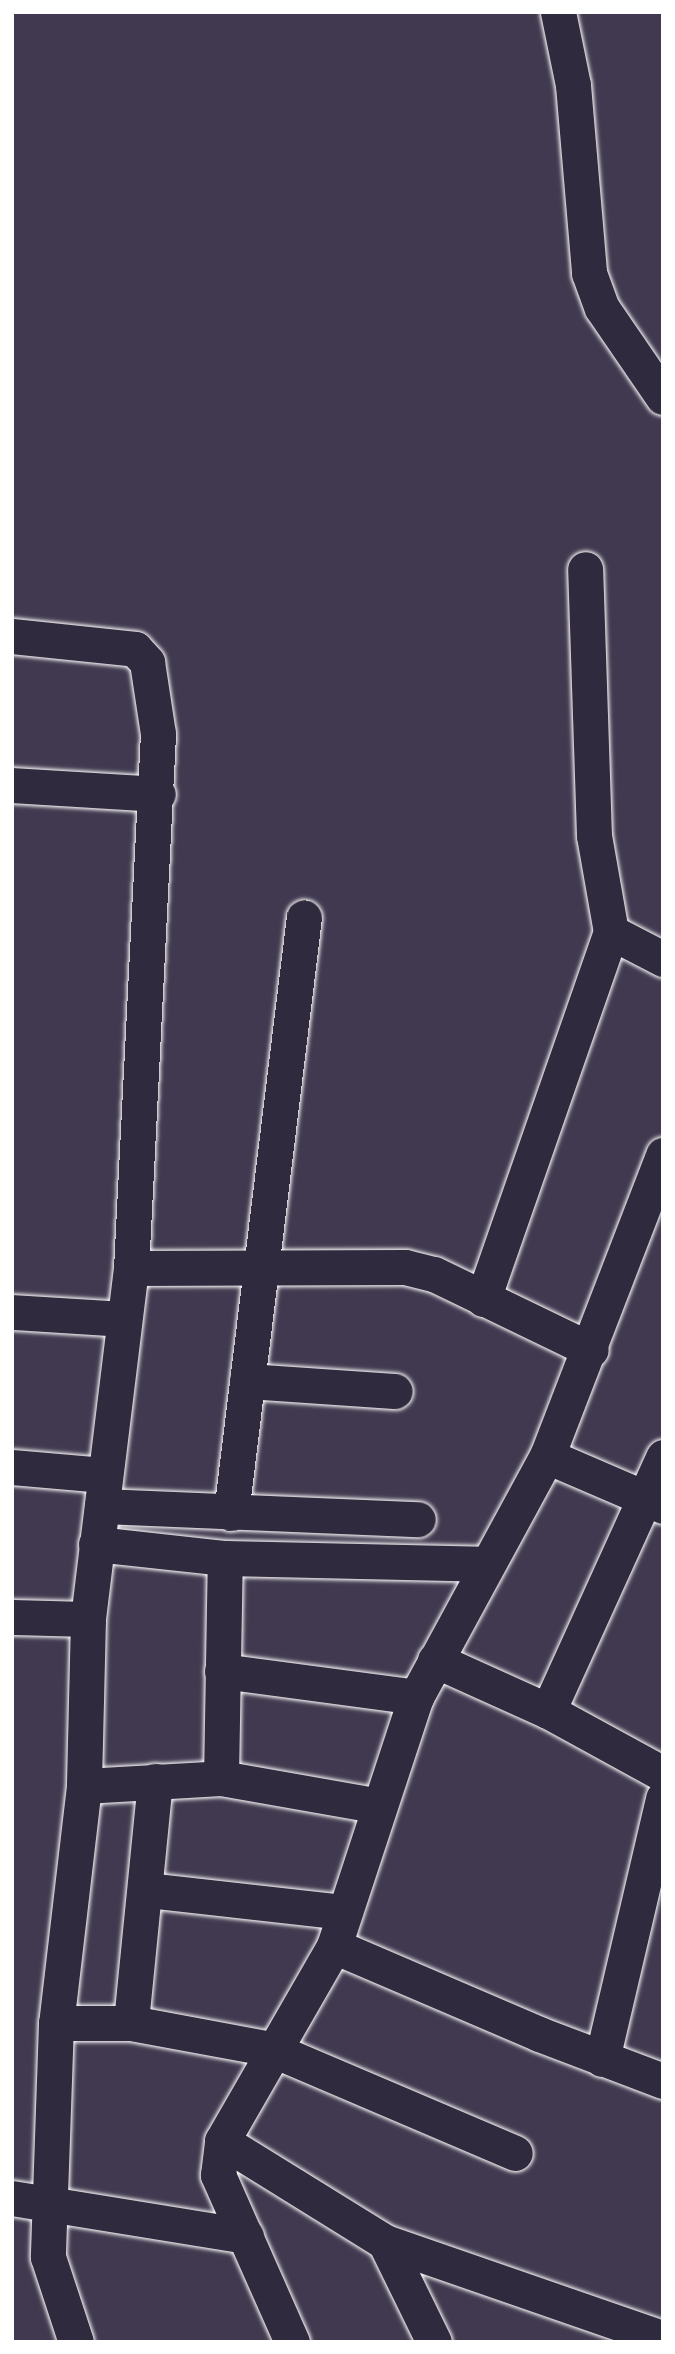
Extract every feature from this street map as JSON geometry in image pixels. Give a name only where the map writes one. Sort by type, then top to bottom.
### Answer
[{"type":"street","points":[[558,12],[573,85],[589,273],[602,308],[660,387]]},
{"type":"street","points":[[483,1299],[611,932],[594,836],[585,569]]},
{"type":"street","points":[[12,636],[135,649],[142,655],[158,734],[158,794],[131,1268],[88,1619],[84,1786],[56,2023],[48,2200],[53,2283],[76,2342]]},
{"type":"street","points":[[12,786],[158,794]]},
{"type":"street","points":[[231,1513],[304,917]]},
{"type":"street","points":[[611,932],[663,959]]},
{"type":"street","points":[[292,2342],[218,2175],[222,2141],[271,2049],[334,1946],[416,1697],[484,1564],[547,1456],[591,1350],[663,1155]]},
{"type":"street","points":[[131,1268],[261,1264],[405,1267],[434,1274],[591,1350]]},
{"type":"street","points":[[12,1312],[123,1319]]},
{"type":"street","points":[[247,1381],[396,1391]]},
{"type":"street","points":[[547,1456],[654,1503]]},
{"type":"street","points":[[548,1711],[654,1503],[663,1457]]},
{"type":"street","points":[[12,1467],[103,1490],[231,1513],[418,1519]]},
{"type":"street","points":[[96,1544],[225,1558],[484,1564]]},
{"type":"street","points":[[221,1778],[225,1558]]},
{"type":"street","points":[[12,1617],[88,1619]]},
{"type":"street","points":[[435,1660],[548,1711],[663,1774]]},
{"type":"street","points":[[222,1671],[416,1697]]},
{"type":"street","points":[[84,1786],[221,1778],[379,1806]]},
{"type":"street","points":[[131,2023],[148,1890],[155,1781]]},
{"type":"street","points":[[602,2059],[656,1861],[663,1798]]},
{"type":"street","points":[[148,1890],[343,1912]]},
{"type":"street","points":[[334,1946],[602,2059],[663,2081]]},
{"type":"street","points":[[56,2023],[131,2023],[271,2049],[515,2153]]},
{"type":"street","points":[[222,2141],[385,2242],[663,2338]]},
{"type":"street","points":[[12,2197],[48,2200],[246,2236]]},
{"type":"street","points":[[385,2242],[434,2342]]}]
